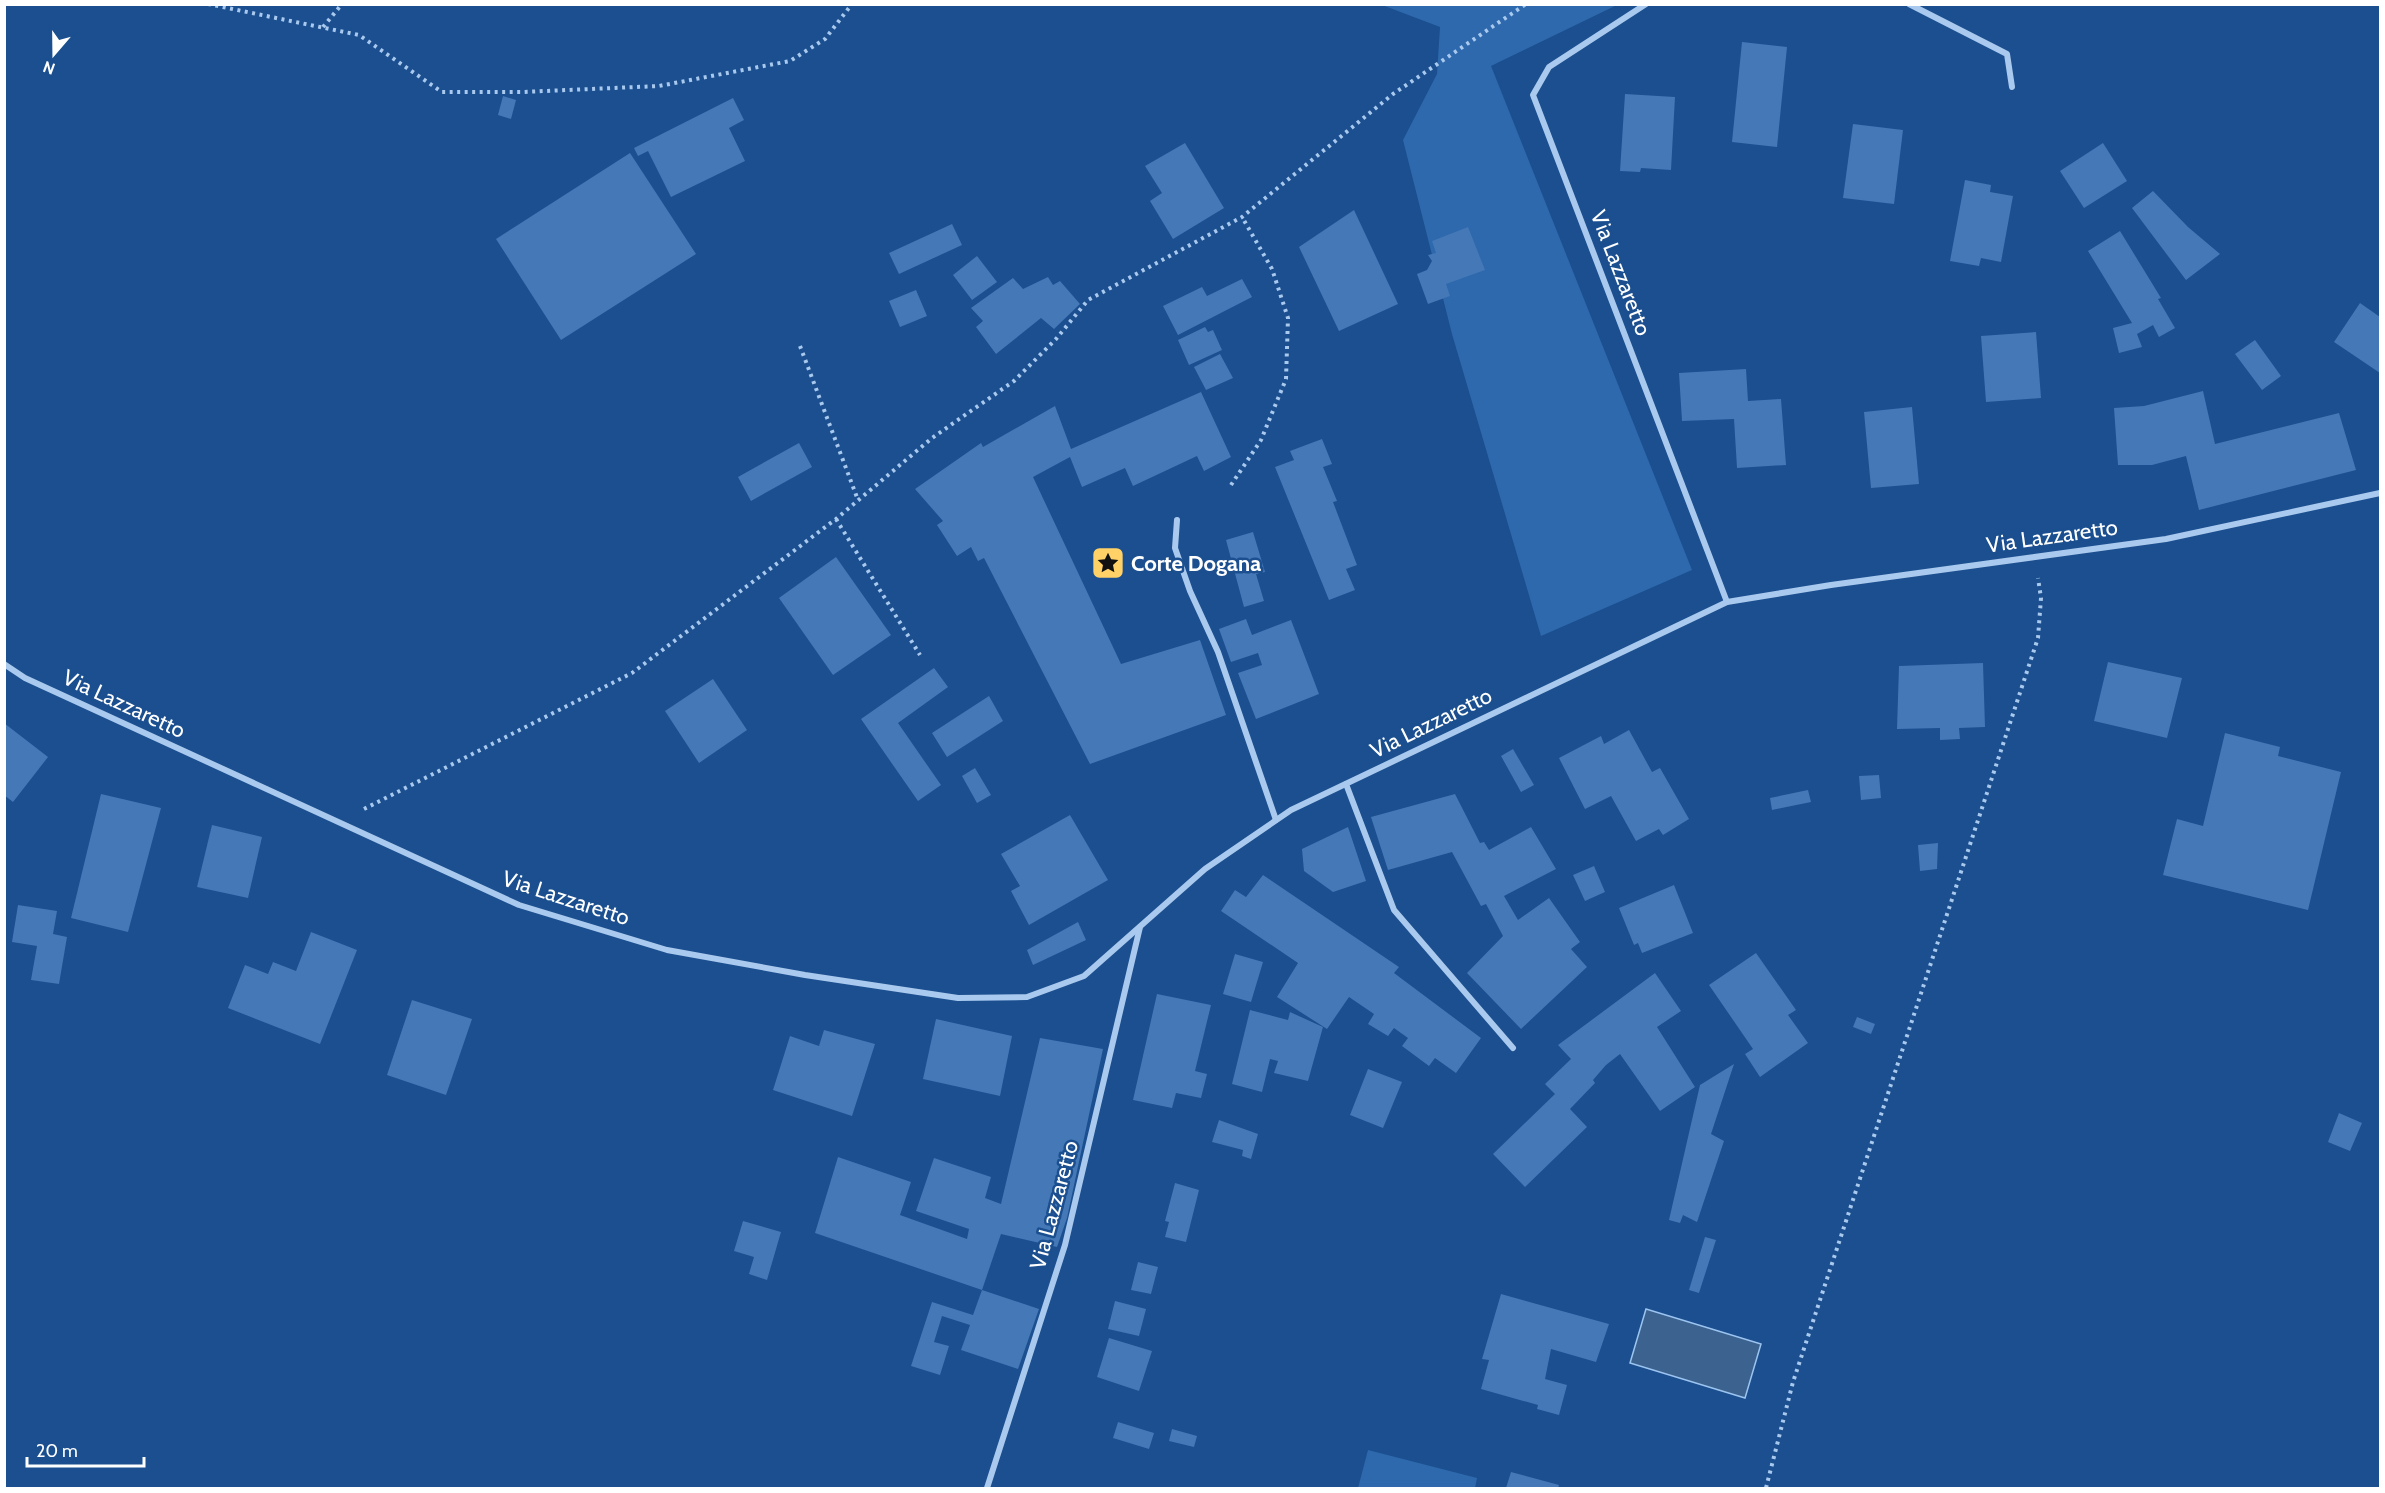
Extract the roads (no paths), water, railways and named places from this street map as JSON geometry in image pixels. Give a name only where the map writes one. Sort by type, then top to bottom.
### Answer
[{"type":"street","name":"Via Lazzaretto","points":[[1646,4],[1549,67],[1533,95],[1727,602]]},
{"type":"street","points":[[1909,4],[2007,54],[2012,87]]},
{"type":"street","name":"Via Lazzaretto","points":[[4,664],[25,678],[519,905],[667,950],[805,975],[958,998],[1027,997],[1084,976],[1204,869],[1291,810],[1727,602],[2166,538],[2380,493]]},
{"type":"street","points":[[1177,520],[1175,548],[1190,591],[1218,652],[1276,820]]},
{"type":"street","points":[[1346,784],[1394,910],[1513,1048]]},
{"type":"street","name":"Via Lazzaretto","points":[[987,1488],[1065,1245],[1140,926]]},
{"type":"place","name":"Corte Dogana","points":[[1108,563]]}]
